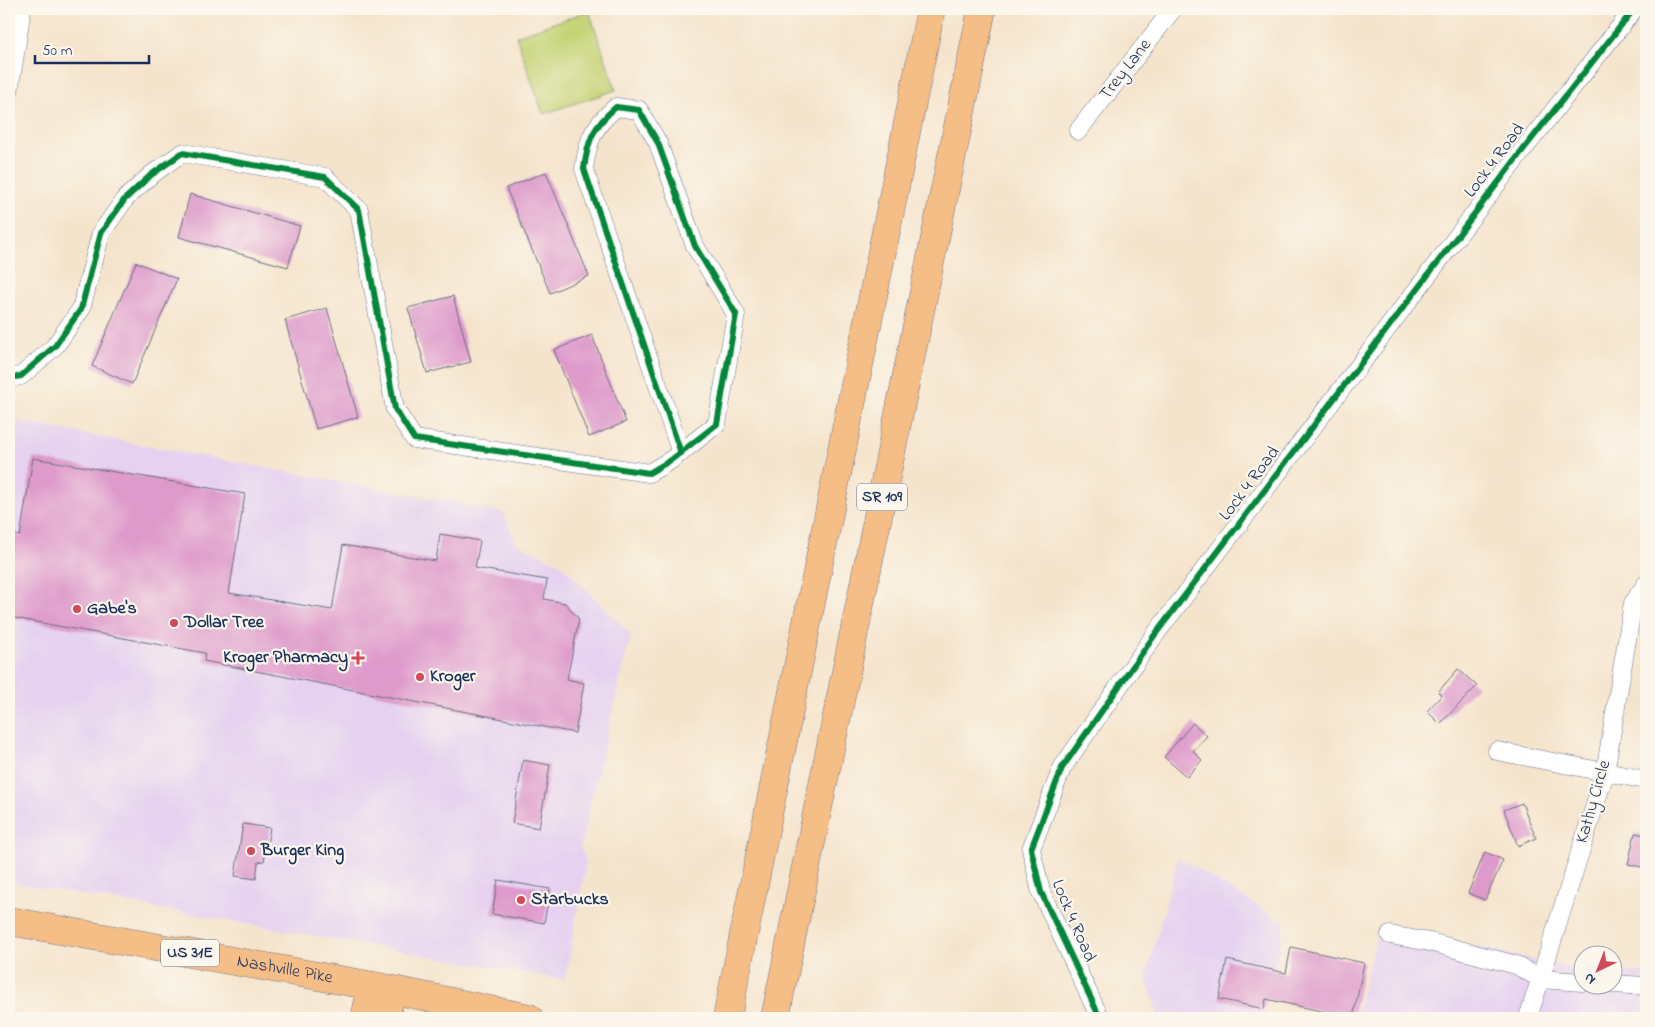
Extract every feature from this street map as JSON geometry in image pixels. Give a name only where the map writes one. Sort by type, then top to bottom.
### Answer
[{"type":"main road","name":"SR 109","points":[[727,1018],[930,9]]},
{"type":"main road","name":"SR 109","points":[[775,1018],[982,9]]},
{"type":"main road","name":"Nashville Pike","points":[[9,921],[382,988],[529,1018]]},
{"type":"main road","points":[[365,1018],[382,988]]},
{"type":"main road","points":[[382,988],[385,1018]]},
{"type":"street","points":[[9,92],[22,9]]},
{"type":"street","name":"Trey Lane","points":[[1078,130],[1173,9]]},
{"type":"street","name":"Lock 4 Road","points":[[1100,1018],[1041,892],[1031,849],[1062,768],[1159,629],[1518,155],[1634,9]]},
{"type":"street","points":[[9,378],[21,376],[55,346],[81,309],[101,233],[125,199],[151,174],[182,153],[325,177],[359,210],[395,410],[414,440],[650,473],[681,453],[717,424],[736,314],[695,246],[658,143],[639,110],[616,106],[599,122],[588,143],[584,169],[681,453]]},
{"type":"street","name":"Kathy Circle","points":[[1528,1018],[1605,773],[1633,603],[1646,584]]},
{"type":"street","points":[[1497,751],[1646,780]]},
{"type":"street","points":[[1390,935],[1430,942],[1516,965],[1541,979],[1572,981]]},
{"type":"street","points":[[1622,985],[1646,986]]},
{"type":"shaded area","points":[[9,420],[503,512],[516,543],[561,564],[631,635],[580,847],[586,862],[565,980],[9,882]]},
{"type":"shaded area","points":[[1178,857],[1285,923],[1264,1013],[1287,1018],[1159,1018],[1146,978]]},
{"type":"shaded area","points":[[1380,924],[1572,969],[1572,994],[1622,994],[1622,972],[1646,972],[1646,1018],[1355,1018]]},
{"type":"green space","points":[[589,11],[616,90],[543,114],[516,36]]},
{"type":"building","points":[[546,172],[589,276],[550,293],[506,188]]},
{"type":"building","points":[[190,194],[300,226],[288,267],[179,237]]},
{"type":"building","points":[[136,262],[177,279],[132,384],[92,366]]},
{"type":"building","points":[[453,296],[471,362],[427,373],[408,308]]},
{"type":"building","points":[[327,308],[358,417],[316,429],[285,320]]},
{"type":"building","points":[[592,335],[626,422],[589,437],[554,350]]},
{"type":"building","points":[[33,458],[245,494],[229,593],[332,610],[343,545],[436,561],[440,534],[480,541],[475,568],[547,580],[544,599],[565,603],[579,619],[567,679],[584,683],[575,733],[204,661],[205,653],[9,617],[9,555],[12,534],[20,536]]},
{"type":"building","points":[[1458,669],[1477,686],[1440,724],[1427,711],[1442,695],[1438,692]]},
{"type":"building","points":[[1193,723],[1207,736],[1193,751],[1202,760],[1187,777],[1164,757]]},
{"type":"building","points":[[523,760],[550,765],[539,828],[512,823]]},
{"type":"building","points":[[1522,803],[1536,838],[1518,846],[1504,810]]},
{"type":"building","points":[[243,824],[270,828],[264,861],[258,862],[256,879],[235,876]]},
{"type":"building","points":[[1635,833],[1646,835],[1646,868],[1628,864]]},
{"type":"building","points":[[1485,852],[1503,860],[1485,900],[1468,893]]},
{"type":"building","points":[[498,880],[550,889],[544,923],[492,914]]},
{"type":"building","points":[[1291,947],[1364,963],[1353,1018],[1266,999],[1264,1009],[1219,999],[1227,960],[1286,973]]},
{"type":"cycle path","points":[[1100,1018],[1041,892],[1031,849],[1062,768],[1154,636],[1519,155],[1634,9]]},
{"type":"cycle path","points":[[9,378],[21,376],[55,346],[81,309],[101,233],[125,199],[151,175],[182,153],[325,177],[359,210],[395,409],[414,439],[649,473],[671,460],[717,424],[736,314],[695,246],[658,143],[639,110],[616,107],[602,121],[593,134],[587,149],[584,169],[681,453]]},
{"type":"place","name":"Gabe's","points":[[77,609]]},
{"type":"place","name":"Dollar Tree","points":[[174,623]]},
{"type":"place","name":"Kroger Pharmacy","points":[[358,658]]},
{"type":"place","name":"Kroger","points":[[420,677]]},
{"type":"place","name":"Burger King","points":[[251,851]]},
{"type":"place","name":"Starbucks","points":[[521,900]]}]
